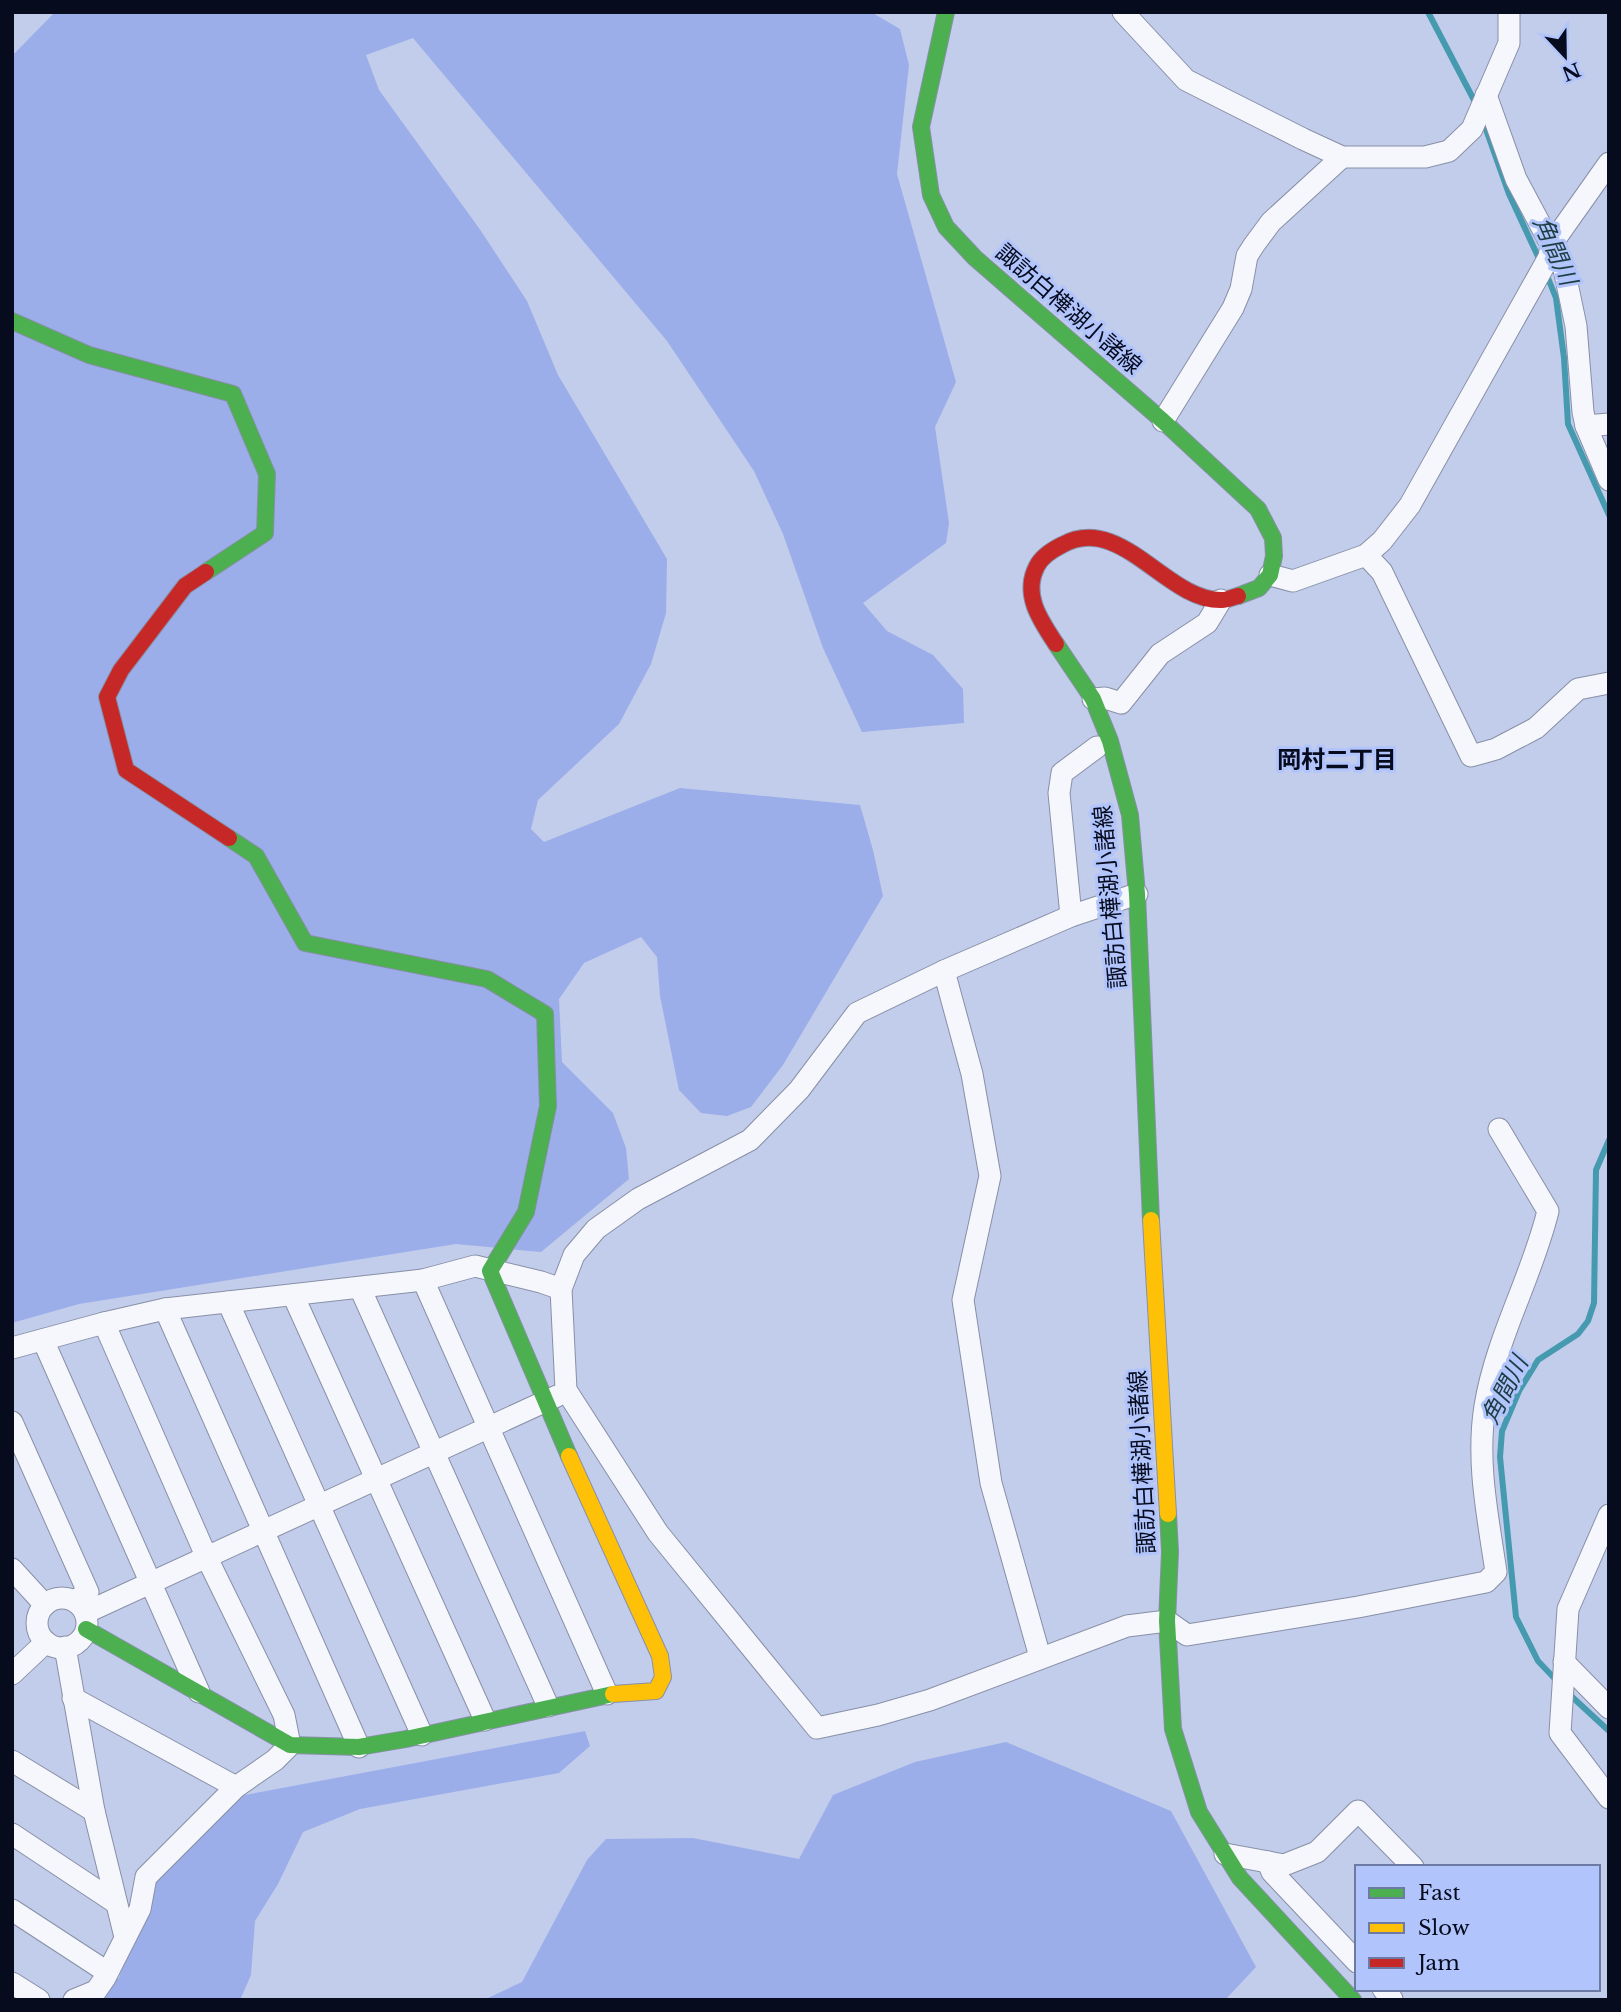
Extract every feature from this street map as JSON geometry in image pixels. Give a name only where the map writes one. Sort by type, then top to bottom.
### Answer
[{"type":"street","name":"諏訪白樺湖小諸線","points":[[946,12],[921,127],[931,195],[946,227],[975,258],[1163,421],[1258,509],[1273,538],[1274,556],[1269,575]]},
{"type":"street","points":[[1123,12],[1186,80],[1342,156],[1424,157],[1449,150],[1473,127],[1509,43],[1509,12]]},
{"type":"street","points":[[1486,96],[1516,179],[1550,251],[1564,269],[1576,326],[1586,426],[1609,480]]},
{"type":"street","points":[[1163,421],[1233,308],[1241,289],[1247,257],[1254,245],[1271,222],[1342,156]]},
{"type":"street","points":[[1093,699],[1105,698],[1121,703],[1160,654],[1207,623],[1221,600],[1259,587],[1269,575],[1293,581],[1366,555],[1382,541],[1410,505],[1550,251],[1609,163]]},
{"type":"street","points":[[12,321],[89,355],[233,394],[267,474],[265,533],[185,586],[121,670],[107,697],[126,770],[256,856],[306,943],[487,979],[545,1014],[548,1106],[526,1212],[490,1271]]},
{"type":"street","points":[[1586,426],[1609,424]]},
{"type":"street","name":"諏訪白樺湖小諸線","points":[[1221,600],[1183,587],[1101,537],[1069,541],[1052,550],[1040,561],[1031,578],[1036,611],[1093,699],[1110,741],[1130,815],[1137,894],[1151,1231],[1170,1552],[1167,1621],[1173,1729],[1199,1811],[1240,1878],[1353,2000]]},
{"type":"street","points":[[1366,555],[1382,572],[1471,756],[1496,749],[1536,728],[1578,689],[1609,683]]},
{"type":"street","points":[[1071,916],[1059,793],[1062,773],[1097,747]]},
{"type":"street","points":[[1137,894],[1071,916],[944,971],[857,1013],[799,1090],[750,1140],[638,1199],[596,1229],[574,1255],[561,1289],[566,1390],[658,1533],[817,1728],[930,1700],[1127,1626],[1167,1621],[1187,1635],[1357,1608],[1486,1581],[1496,1572],[1480,1457],[1485,1405],[1517,1299],[1542,1235],[1548,1211],[1499,1129]]},
{"type":"street","points":[[944,971],[972,1074],[989,1176],[963,1300],[991,1483],[1040,1657]]},
{"type":"street","points":[[12,1348],[165,1309],[423,1280],[475,1266],[561,1289]]},
{"type":"street","points":[[125,1937],[94,1811],[73,1698],[56,1645],[37,1628],[40,1611],[45,1605],[59,1598],[199,1692],[290,1745],[359,1747],[607,1694],[656,1690],[663,1677],[660,1656],[545,1403],[490,1271]]},
{"type":"street","points":[[423,1280],[607,1694]]},
{"type":"street","points":[[360,1288],[548,1706]]},
{"type":"street","points":[[293,1296],[485,1720]]},
{"type":"street","points":[[228,1302],[422,1735]]},
{"type":"street","points":[[165,1309],[359,1747]]},
{"type":"street","points":[[104,1323],[207,1558],[284,1715],[290,1745]]},
{"type":"street","points":[[43,1340],[199,1692]]},
{"type":"street","points":[[82,1615],[545,1403],[566,1390]]},
{"type":"street","points":[[12,1422],[88,1592],[78,1643],[56,1645],[12,1674]]},
{"type":"street","points":[[1609,1515],[1568,1609],[1560,1733],[1609,1798]]},
{"type":"street","points":[[12,1569],[45,1605]]},
{"type":"street","points":[[1564,1667],[1609,1708]]},
{"type":"street","points":[[73,1698],[236,1787]]},
{"type":"street","points":[[74,2000],[96,1991],[140,1909],[146,1877],[236,1787],[275,1760],[290,1745]]},
{"type":"street","points":[[12,1761],[94,1811]]},
{"type":"street","points":[[1225,1854],[1284,1865],[1317,1852],[1358,1811],[1411,1865]]},
{"type":"street","points":[[12,1834],[116,1903]]},
{"type":"street","points":[[1268,1862],[1272,1872],[1355,1960]]},
{"type":"street","points":[[12,1910],[107,1972]]},
{"type":"street","points":[[12,1983],[39,2000]]},
{"type":"shaded area","points":[[55,12],[871,12],[900,29],[909,65],[897,174],[956,382],[935,427],[949,523],[946,543],[863,603],[887,631],[933,655],[963,689],[964,723],[862,732],[823,648],[783,534],[754,471],[667,341],[413,38],[366,55],[379,90],[481,231],[527,301],[558,375],[667,559],[666,613],[651,664],[619,724],[538,800],[531,829],[544,842],[680,788],[860,805],[883,896],[783,1065],[751,1107],[727,1116],[701,1113],[679,1090],[660,996],[657,957],[641,937],[584,963],[559,999],[562,1062],[613,1113],[626,1148],[629,1179],[541,1252],[456,1244],[79,1304],[12,1323],[12,56]]},
{"type":"shaded area","points":[[585,1731],[590,1746],[559,1773],[360,1809],[303,1832],[278,1884],[255,1921],[251,1975],[240,2000],[79,2000],[119,1978],[140,1909],[166,1846],[240,1796]]},
{"type":"shaded area","points":[[1006,1742],[1171,1811],[1256,1967],[1225,2000],[436,2000],[488,1998],[522,1982],[587,1860],[606,1839],[693,1838],[799,1859],[833,1795],[915,1762]]},
{"type":"waterway","name":"角間川","points":[[1428,12],[1476,104]]},
{"type":"waterway","name":"角間川","points":[[1483,121],[1509,194],[1541,263]]},
{"type":"waterway","name":"角間川","points":[[1546,273],[1556,298],[1564,358],[1568,424],[1609,515]]},
{"type":"waterway","name":"角間川","points":[[1557,1681],[1538,1661],[1516,1617],[1500,1457],[1502,1431],[1519,1391],[1538,1360],[1578,1334],[1588,1321],[1594,1303],[1596,1170],[1609,1140]]},
{"type":"waterway","name":"角間川","points":[[1569,1694],[1609,1731]]},
{"type":"traffic: fast","points":[[946,12],[921,127],[931,195],[946,227],[975,258],[1163,421],[1258,509],[1273,538],[1274,556],[1270,575],[1259,588],[1238,596]]},
{"type":"traffic: fast","points":[[12,321],[89,355],[233,394],[267,474],[265,533],[206,572]]},
{"type":"traffic: fast","points":[[1056,644],[1093,699],[1110,741],[1130,815],[1137,894],[1151,1220]]},
{"type":"traffic: fast","points":[[229,838],[256,856],[305,943],[487,979],[545,1014],[548,1106],[526,1212],[490,1271],[569,1456]]},
{"type":"traffic: fast","points":[[1168,1514],[1170,1552],[1167,1621],[1173,1729],[1199,1812],[1240,1878],[1353,2000]]},
{"type":"traffic: fast","points":[[86,1629],[290,1745],[359,1747],[613,1694]]},
{"type":"traffic: slow","points":[[1151,1220],[1168,1514]]},
{"type":"traffic: slow","points":[[569,1456],[660,1656],[663,1677],[656,1691],[613,1694]]},
{"type":"traffic: jam","points":[[1056,644],[1035,607],[1031,587],[1033,576],[1039,562],[1048,554],[1062,545],[1084,538],[1104,540],[1124,548],[1182,588],[1202,597],[1222,600],[1238,596]]},
{"type":"traffic: jam","points":[[206,572],[185,586],[121,670],[107,697],[126,770],[229,838]]},
{"type":"district","name":"岡村二丁目","points":[[1337,760]]}]
